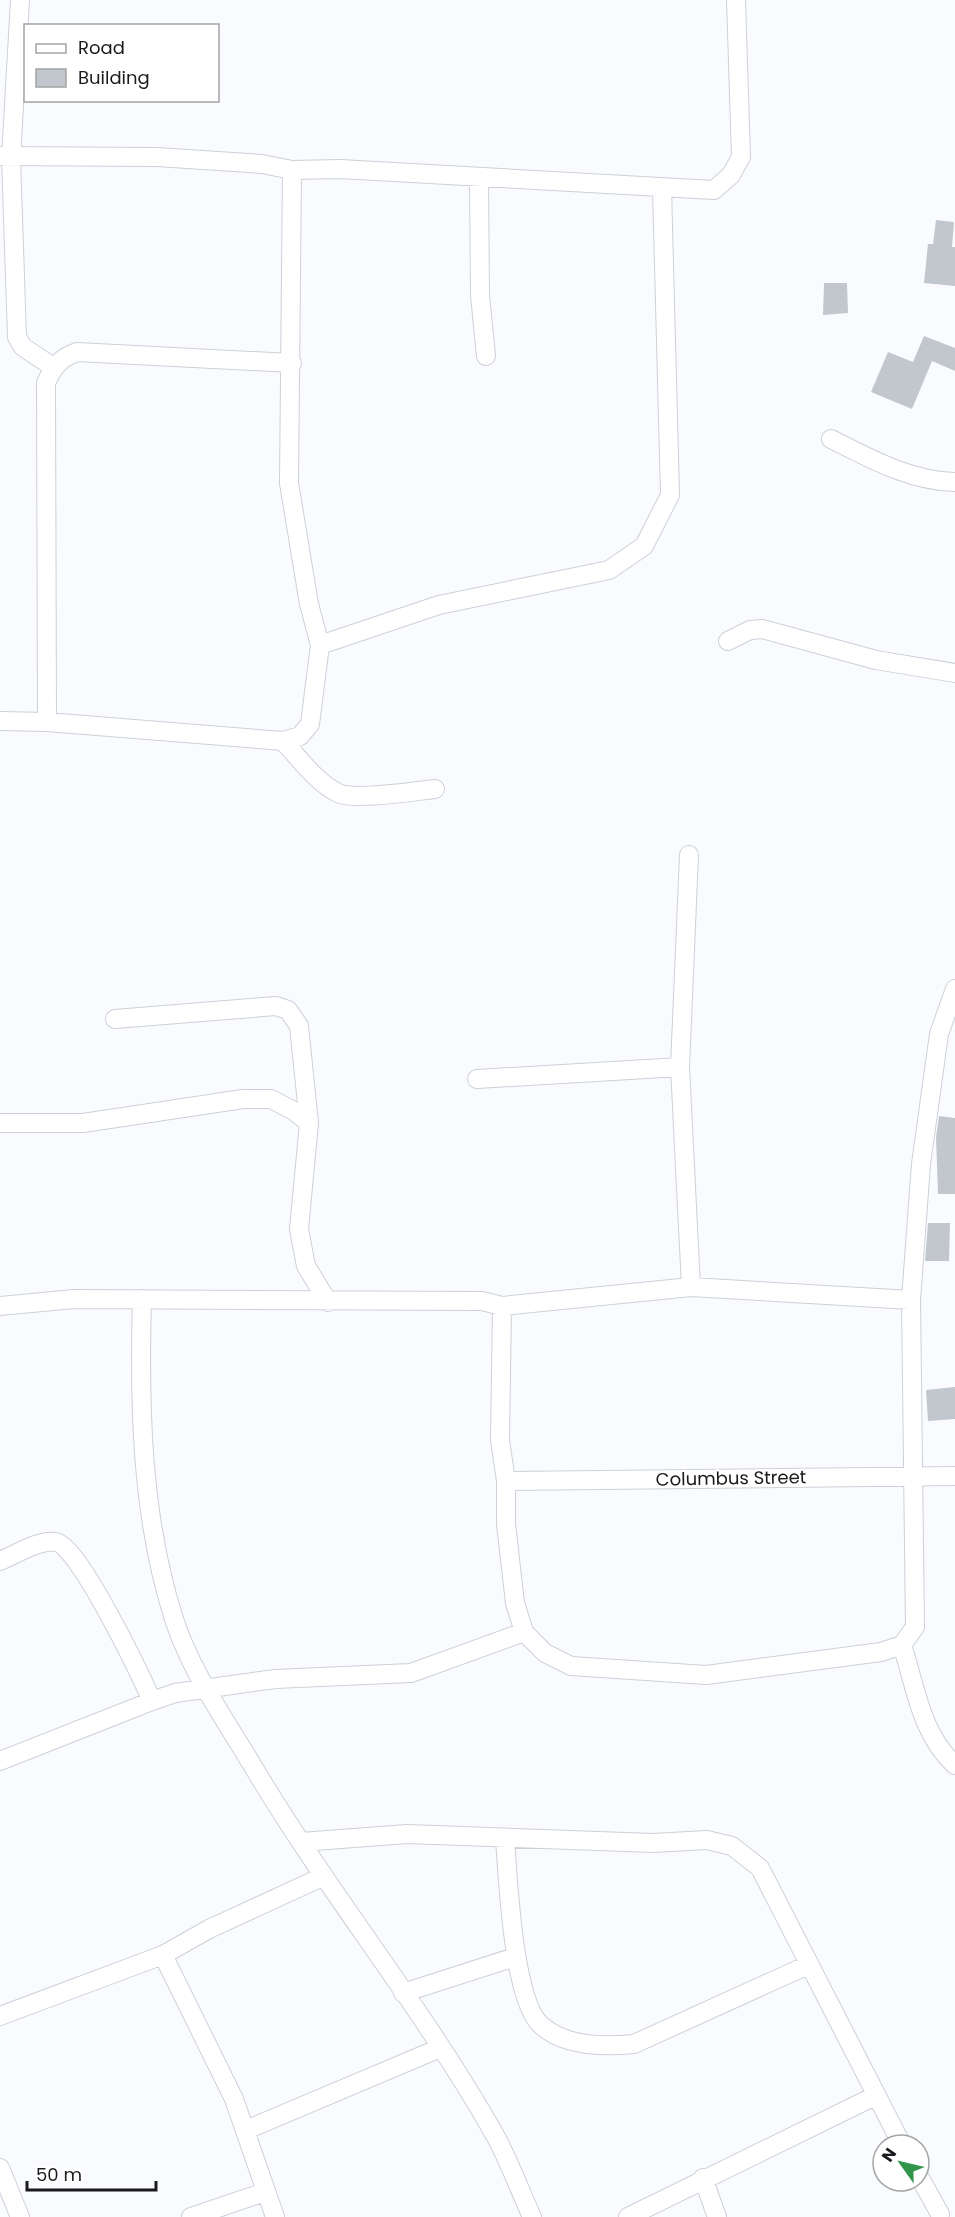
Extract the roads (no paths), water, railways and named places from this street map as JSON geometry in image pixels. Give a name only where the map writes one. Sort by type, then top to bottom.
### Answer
[{"type":"street","points":[[20,0],[5,157],[9,337],[53,367]]},
{"type":"street","points":[[5,157],[157,157],[262,164],[292,170],[340,169],[479,179],[714,190],[731,175],[741,157],[736,0]]},
{"type":"street","points":[[0,721],[47,722],[283,741],[300,736],[310,724],[320,645],[309,604],[290,483],[292,170]]},
{"type":"street","points":[[479,179],[480,285],[486,356]]},
{"type":"street","points":[[320,645],[439,605],[609,570],[644,546],[670,495],[662,188]]},
{"type":"street","points":[[47,722],[46,383],[53,367],[64,357],[77,352],[292,363]]},
{"type":"street","points":[[831,439],[885,466],[930,481],[955,482]]},
{"type":"street","points":[[728,641],[750,630],[762,629],[876,660],[955,674]]},
{"type":"street","points":[[283,741],[328,787],[340,794],[358,796],[435,789]]},
{"type":"street","points":[[688,855],[680,1067],[691,1287]]},
{"type":"street","points":[[502,1306],[500,1440],[506,1481],[506,1524],[512,1580],[515,1603],[524,1632],[545,1653],[571,1666],[706,1675],[881,1652],[902,1645],[915,1627],[911,1477],[911,1300],[921,1164],[939,1034],[955,989]]},
{"type":"street","points":[[115,1019],[276,1006],[288,1010],[299,1026],[309,1124],[299,1229],[306,1266],[328,1302]]},
{"type":"street","points":[[477,1079],[680,1067]]},
{"type":"street","points":[[0,1123],[83,1123],[243,1099],[271,1099],[294,1111],[309,1124]]},
{"type":"street","points":[[0,1306],[74,1299],[142,1299],[328,1302],[482,1301],[502,1306],[691,1287],[911,1300]]},
{"type":"street","points":[[142,1299],[140,1406],[152,1533],[174,1620],[206,1688],[322,1877],[440,2048],[496,2139],[532,2217]]},
{"type":"street","name":"Columbus Street","points":[[506,1481],[955,1476]]},
{"type":"street","points":[[0,1561],[44,1543],[53,1541],[64,1544],[86,1575],[132,1657],[152,1701]]},
{"type":"street","points":[[0,1761],[175,1693],[275,1679],[411,1673],[524,1632]]},
{"type":"street","points":[[902,1645],[924,1723],[940,1752],[955,1765]]},
{"type":"street","points":[[302,1842],[407,1834],[652,1843],[707,1840],[732,1846],[760,1868],[895,2133]]},
{"type":"street","points":[[505,1839],[515,1957],[532,2012],[540,2026],[558,2036],[608,2047],[634,2044],[808,1965]]},
{"type":"street","points":[[0,2016],[163,1955],[209,1929],[322,1877]]},
{"type":"street","points":[[163,1955],[234,2099],[275,2217]]},
{"type":"street","points":[[403,1993],[515,1957]]},
{"type":"street","points":[[246,2130],[440,2048]]},
{"type":"street","points":[[628,2217],[703,2178],[875,2096]]},
{"type":"street","points":[[0,2168],[20,2217]]},
{"type":"street","points":[[703,2178],[717,2217]]},
{"type":"street","points":[[191,2217],[265,2192]]},
{"type":"street","points":[[928,2193],[940,2214]]}]
